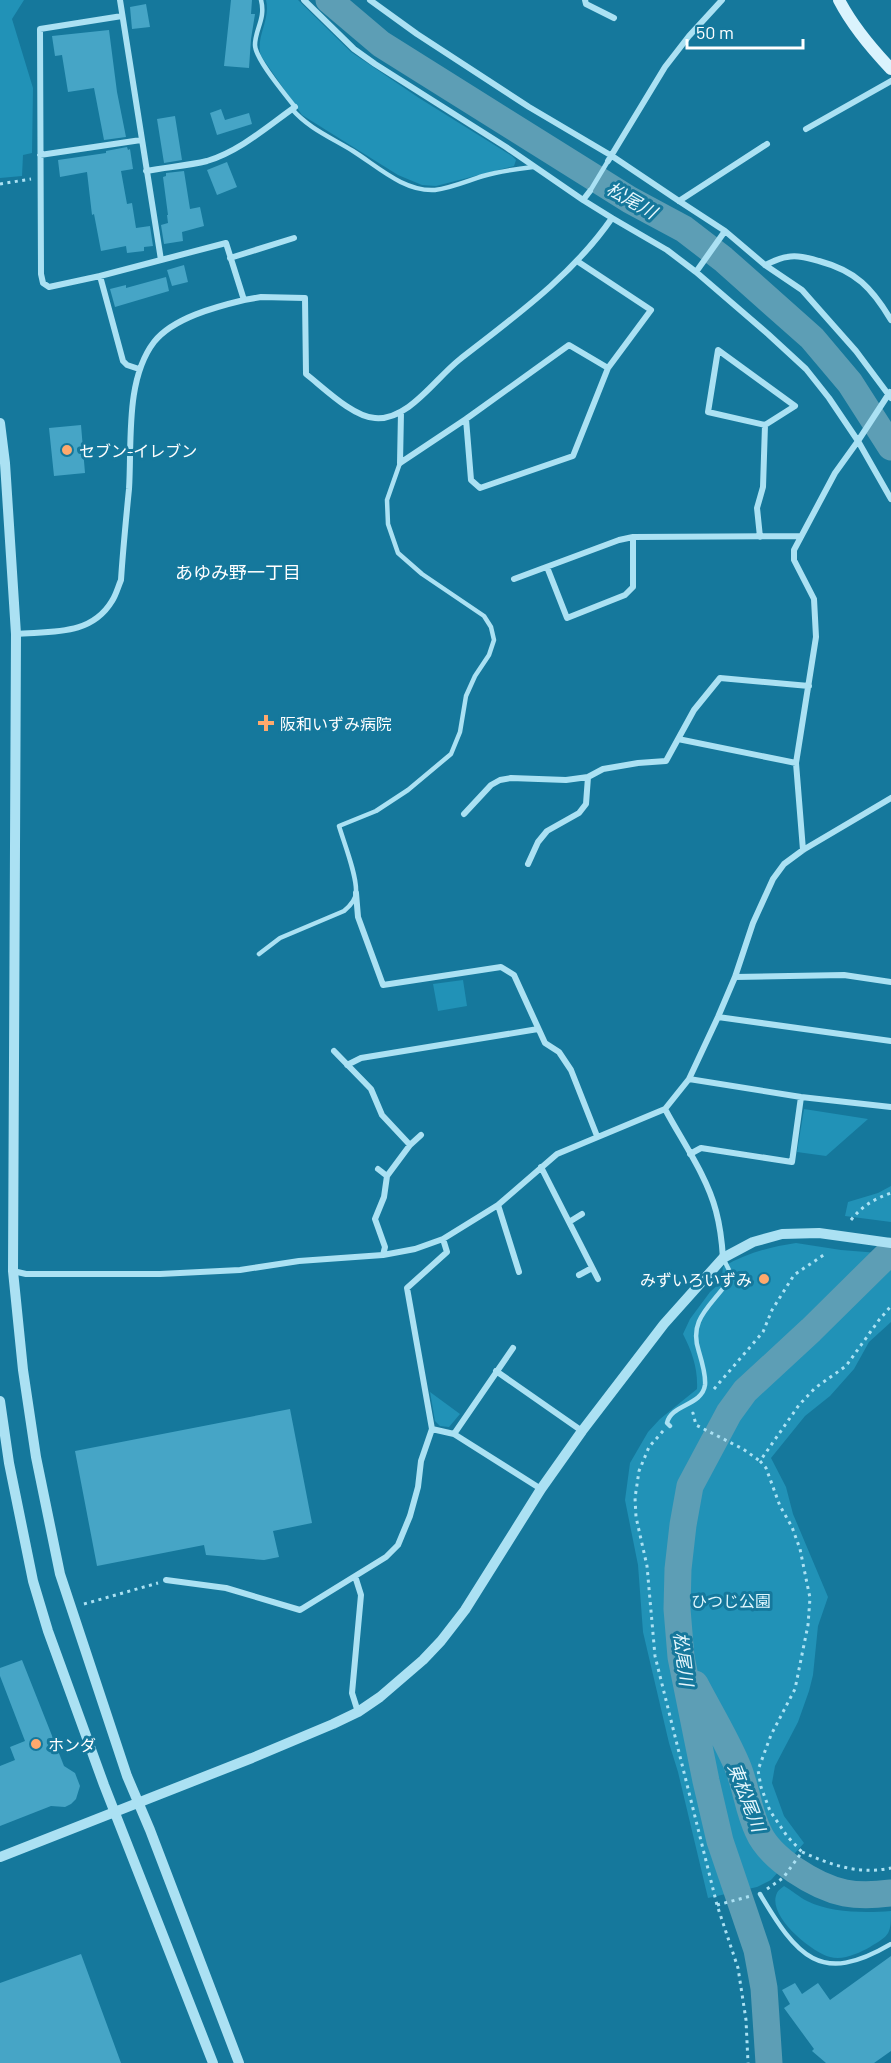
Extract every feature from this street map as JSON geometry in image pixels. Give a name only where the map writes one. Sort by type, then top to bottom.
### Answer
[{"type":"main road","points":[[839,0],[848,18],[868,45],[891,69]]},
{"type":"street","points":[[120,0],[161,260]]},
{"type":"street","points":[[304,0],[354,49],[375,64],[506,147],[583,200],[698,269],[806,369],[858,441],[891,499]]},
{"type":"street","points":[[370,0],[417,34],[529,107],[679,201],[802,290],[856,351],[889,396],[835,472],[794,550],[794,560],[814,599],[815,627],[809,686],[796,763],[803,850]]},
{"type":"street","points":[[585,0],[586,4],[614,18]]},
{"type":"street","points":[[610,158],[664,68],[722,0]]},
{"type":"street","points":[[122,16],[40,29],[41,274],[43,283],[49,287],[100,276],[226,243],[244,300]]},
{"type":"street","points":[[806,129],[891,81]]},
{"type":"street","points":[[146,171],[207,160],[231,150],[266,129],[294,108]]},
{"type":"street","points":[[40,155],[141,140]]},
{"type":"street","points":[[679,201],[767,144]]},
{"type":"street","points":[[583,200],[590,191]]},
{"type":"street","points":[[16,634],[69,630],[88,626],[113,601],[121,580],[132,421],[140,369],[155,342],[173,327],[201,312],[244,300],[261,297],[305,298],[306,375],[365,417],[388,417],[401,412],[457,362],[516,317],[577,261],[612,218]]},
{"type":"street","points":[[698,269],[724,233]]},
{"type":"street","points":[[231,258],[294,238]]},
{"type":"street","points":[[765,265],[787,257],[802,256],[852,273],[880,300],[891,321]]},
{"type":"street","points":[[466,419],[471,480],[480,488],[573,456],[608,368],[651,310],[577,261]]},
{"type":"street","points":[[100,276],[123,361],[127,365],[140,369]]},
{"type":"street","points":[[400,463],[569,345],[608,368]]},
{"type":"street","points":[[718,350],[795,406],[765,425],[708,412],[718,350]]},
{"type":"street","points":[[400,463],[401,412]]},
{"type":"street","points":[[0,423],[5,463],[16,634],[13,1271],[23,1370],[34,1446],[60,1574],[127,1776],[140,1803],[239,2063]]},
{"type":"street","points":[[760,537],[757,508],[763,487],[765,425]]},
{"type":"street","points":[[514,579],[619,540],[633,537],[801,536]]},
{"type":"street","points":[[547,567],[567,618],[625,595],[633,587],[633,537]]},
{"type":"street","points":[[464,814],[491,785],[500,780],[511,778],[566,780],[588,777],[603,769],[666,761],[694,710],[720,678],[809,686]]},
{"type":"street","points":[[678,739],[796,763]]},
{"type":"street","points":[[528,864],[538,842],[547,831],[579,813],[586,804],[588,777]]},
{"type":"street","points":[[13,1271],[26,1274],[199,1273],[240,1270],[299,1261],[383,1255],[416,1249],[443,1239],[498,1205],[556,1154],[665,1109],[689,1079],[735,977],[753,923],[773,879],[784,864],[803,850],[891,798]]},
{"type":"street","points":[[357,893],[358,917],[383,985],[501,967],[514,975],[545,1043],[559,1052],[571,1070],[597,1137]]},
{"type":"street","points":[[735,977],[844,975],[891,982]]},
{"type":"street","points":[[718,1017],[891,1041]]},
{"type":"street","points":[[347,1065],[361,1058],[538,1029]]},
{"type":"street","points":[[334,1052],[371,1089],[382,1115],[410,1145]]},
{"type":"street","points":[[689,1079],[891,1107]]},
{"type":"street","points":[[690,1154],[701,1148],[792,1162],[801,1096]]},
{"type":"street","points":[[665,1109],[709,1191],[716,1210],[723,1258]]},
{"type":"street","points":[[383,1255],[385,1247],[375,1219],[384,1197],[387,1176],[410,1145],[421,1135]]},
{"type":"street","points":[[541,1167],[598,1279]]},
{"type":"street","points":[[378,1169],[387,1176]]},
{"type":"street","points":[[498,1205],[519,1272]]},
{"type":"street","points":[[569,1221],[582,1214]]},
{"type":"street","points":[[0,1857],[262,1754],[358,1712],[380,1697],[441,1641],[465,1610],[541,1489],[582,1431],[664,1324],[723,1258],[753,1242],[782,1234],[819,1233],[891,1243]]},
{"type":"street","points":[[166,1581],[226,1588],[300,1610],[386,1557],[399,1545],[410,1516],[418,1487],[421,1461],[432,1429],[407,1288],[447,1252],[443,1239]]},
{"type":"street","points":[[579,1275],[592,1268]]},
{"type":"street","points":[[454,1434],[513,1348]]},
{"type":"street","points":[[496,1371],[582,1431]]},
{"type":"street","points":[[0,1401],[9,1463],[33,1581],[48,1631],[213,2063]]},
{"type":"street","points":[[432,1429],[454,1434],[541,1489]]},
{"type":"street","points":[[356,1576],[361,1595],[352,1693],[358,1712]]},
{"type":"lane","points":[[261,0],[263,15],[255,44],[257,57],[300,118],[375,167],[405,184],[435,190],[502,171],[533,167]]},
{"type":"lane","points":[[590,191],[610,158]]},
{"type":"lane","points":[[259,954],[280,938],[344,911],[352,904],[357,893],[339,826],[376,811],[408,790],[451,754],[460,732],[466,696],[489,655],[494,640],[491,627],[484,616],[422,574],[398,554],[388,524],[387,500],[400,463]]},
{"type":"lane","points":[[670,1426],[667,1422],[672,1412],[695,1400],[702,1393],[705,1385],[695,1342],[696,1329],[701,1314],[727,1283],[729,1270],[723,1258]]},
{"type":"lane","points":[[760,1894],[775,1919],[799,1950],[818,1961],[835,1964],[854,1962],[873,1955],[891,1944]]},
{"type":"path","points":[[0,184],[25,180]]},
{"type":"path","points":[[850,1220],[859,1209],[868,1203],[891,1193]]},
{"type":"path","points":[[710,1393],[763,1332],[772,1310],[794,1275],[825,1254]]},
{"type":"path","points":[[760,1461],[799,1405],[815,1388],[846,1366],[891,1306]]},
{"type":"path","points":[[698,1408],[656,1438],[642,1460],[636,1481],[636,1518],[647,1566],[655,1656],[717,1905],[738,1968],[746,2020],[748,2063]]},
{"type":"path","points":[[693,1413],[696,1425],[742,1449],[766,1468],[776,1498],[792,1527],[800,1549],[810,1598],[808,1625],[795,1689],[771,1735],[758,1770],[761,1787],[770,1811],[787,1836],[802,1852],[843,1868],[868,1871],[891,1869]]},
{"type":"path","points":[[80,1605],[166,1581]]},
{"type":"path","points":[[717,1905],[760,1894],[783,1878],[802,1852]]},
{"type":"green space","points":[[0,0],[24,0],[12,19],[33,88],[32,153],[23,155],[22,176],[0,178]]},
{"type":"green space","points":[[266,0],[298,0],[351,52],[512,156],[516,160],[514,166],[436,186],[422,185],[398,175],[302,115],[261,56],[260,42],[266,15]]},
{"type":"green space","points":[[463,980],[467,1006],[438,1011],[433,984]]},
{"type":"green space","points":[[804,1109],[868,1119],[826,1156],[797,1152]]},
{"type":"green space","points":[[891,1186],[891,1222],[845,1216],[848,1202],[878,1193]]},
{"type":"green space","name":"ひつじ公園","points":[[796,1243],[891,1254],[891,1322],[869,1342],[854,1369],[830,1396],[805,1416],[771,1458],[786,1487],[793,1514],[828,1597],[818,1626],[809,1691],[798,1722],[775,1766],[772,1783],[784,1816],[804,1843],[771,1880],[757,1887],[708,1898],[643,1632],[638,1565],[625,1500],[630,1463],[648,1432],[660,1419],[697,1389],[694,1360],[683,1334],[690,1319],[710,1292],[721,1282],[723,1267],[758,1251]]},
{"type":"green space","points":[[430,1392],[460,1414],[449,1427],[440,1426],[435,1421]]},
{"type":"green space","points":[[784,1886],[807,1901],[827,1908],[859,1912],[891,1911],[890,1929],[882,1940],[851,1956],[835,1958],[822,1954],[792,1931],[778,1912],[775,1902],[777,1893]]},
{"type":"building","points":[[231,0],[252,0],[251,14],[255,14],[249,68],[224,66]]},
{"type":"building","points":[[146,4],[150,27],[132,29],[130,7]]},
{"type":"building","points":[[109,30],[117,92],[126,137],[104,140],[94,88],[68,92],[62,55],[55,56],[52,36]]},
{"type":"building","points":[[221,109],[225,120],[249,113],[252,124],[217,135],[210,113]]},
{"type":"building","points":[[175,116],[182,160],[164,163],[157,119]]},
{"type":"building","points":[[127,147],[128,150],[130,149],[133,169],[121,171],[127,204],[132,203],[136,228],[150,226],[153,246],[144,247],[144,251],[127,253],[126,246],[101,251],[94,214],[92,215],[87,172],[60,177],[58,160],[106,153],[106,151]]},
{"type":"building","points":[[227,162],[237,187],[217,195],[207,170]]},
{"type":"building","points":[[184,171],[190,209],[200,207],[204,226],[182,232],[183,241],[164,244],[161,225],[168,223],[168,215],[163,177],[166,173]]},
{"type":"building","points":[[184,265],[188,282],[172,286],[167,270]]},
{"type":"building","points":[[166,277],[169,291],[115,307],[110,289],[126,285],[126,288]]},
{"type":"building","name":"セブン-イレブン","points":[[81,425],[85,473],[54,476],[49,428]]},
{"type":"building","points":[[290,1409],[312,1523],[273,1531],[279,1557],[264,1560],[206,1555],[204,1545],[97,1566],[75,1451]]},
{"type":"building","name":"ホンダ","points":[[22,1660],[64,1766],[75,1773],[80,1786],[76,1799],[65,1807],[51,1806],[0,1826],[0,1766],[15,1760],[10,1747],[25,1741],[0,1676],[0,1668]]},
{"type":"building","points":[[81,1954],[121,2063],[0,2063],[0,1983]]},
{"type":"building","points":[[891,1956],[891,2051],[874,2063],[826,2063],[812,2051],[814,2049],[784,2008],[790,2004],[782,1990],[795,1983],[802,1994],[818,1983],[830,2000]]},
{"type":"waterway","name":"松尾川","points":[[329,0],[381,44],[630,200],[684,229],[723,259],[812,338],[850,383],[891,447]]},
{"type":"waterway","name":"松尾川","points":[[769,2063],[764,1988],[757,1950],[720,1841],[681,1657],[677,1609],[678,1569],[683,1525],[690,1486],[729,1413],[745,1391],[891,1251]]},
{"type":"waterway","name":"東松尾川","points":[[695,1684],[737,1765],[758,1831],[773,1852],[795,1870],[833,1890],[856,1895],[891,1893]]},
{"type":"place","name":"セブン-イレブン","points":[[67,450]]},
{"type":"place","name":"阪和いずみ病院","points":[[266,723]]},
{"type":"place","name":"みずいろいずみ","points":[[764,1279]]},
{"type":"place","name":"ホンダ","points":[[36,1744]]},
{"type":"district","name":"あゆみ野一丁目","points":[[238,572]]}]
